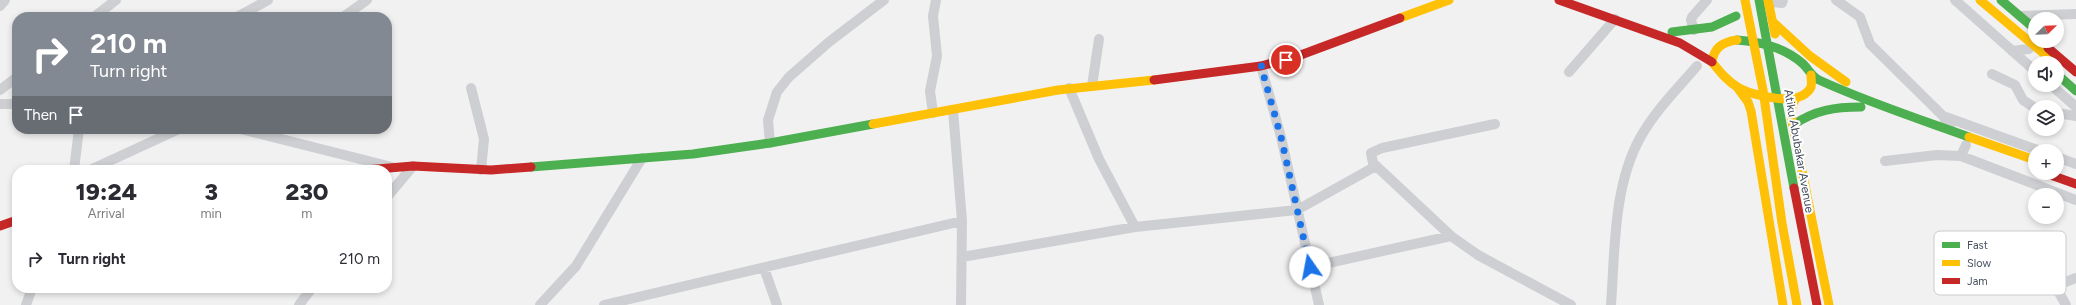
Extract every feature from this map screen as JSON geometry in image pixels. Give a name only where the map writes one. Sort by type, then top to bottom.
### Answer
[{"type":"main road","points":[[392,167],[413,166],[481,170],[642,158],[770,143],[1069,88],[1196,76],[1261,66],[1298,56],[1449,0]]},
{"type":"main road","points":[[1559,0],[1656,34],[1690,48],[1712,62],[1737,87],[1748,102],[1754,124],[1783,305]]},
{"type":"main road","points":[[1584,0],[1696,40]]},
{"type":"main road","points":[[1745,0],[1771,141],[1782,223],[1797,305]]},
{"type":"main road","points":[[1973,0],[2036,56]]},
{"type":"main road","points":[[1980,0],[2046,56]]},
{"type":"main road","points":[[1992,0],[2028,31]]},
{"type":"main road","points":[[2002,0],[2028,23]]},
{"type":"main road","points":[[1763,1],[1772,21],[1777,39],[1803,64],[1811,75],[1884,107],[2028,158]]},
{"type":"main road","name":"Atiku Abubakar Avenue","points":[[1763,1],[1785,142],[1817,305]]},
{"type":"main road","points":[[1728,41],[1734,34],[1736,16],[1734,5]]},
{"type":"main road","points":[[1672,32],[1720,26],[1736,16]]},
{"type":"main road","points":[[1772,21],[1821,64],[1884,107]]},
{"type":"main road","points":[[1656,34],[1699,68]]},
{"type":"main road","points":[[1712,62],[1714,44],[1728,41],[1745,40],[1761,43],[1793,56]]},
{"type":"main road","points":[[2048,48],[2076,72]]},
{"type":"main road","points":[[2057,48],[2076,64]]},
{"type":"main road","points":[[2064,71],[2076,81]]},
{"type":"main road","points":[[1737,87],[1764,97],[1796,98],[1808,92],[1812,87],[1811,75]]},
{"type":"main road","points":[[2064,80],[2076,91]]},
{"type":"main road","points":[[1808,92],[1821,94]]},
{"type":"main road","points":[[1796,98],[1791,109],[1793,125],[1829,305]]},
{"type":"main road","points":[[1835,98],[2028,167]]},
{"type":"main road","points":[[1738,107],[1754,124]]},
{"type":"main road","points":[[1793,125],[1807,113],[1817,109],[1834,107],[1861,107]]},
{"type":"main road","points":[[2064,174],[2074,182]]},
{"type":"main road","points":[[2064,179],[2074,182]]},
{"type":"main road","points":[[0,226],[12,222]]},
{"type":"street","points":[[0,6],[4,0]]},
{"type":"street","points":[[100,12],[116,0]]},
{"type":"street","points":[[246,12],[268,0]]},
{"type":"street","points":[[350,12],[367,0]]},
{"type":"street","points":[[770,143],[768,120],[777,92],[789,77],[828,42],[884,0]]},
{"type":"street","points":[[933,113],[930,91],[937,56],[933,16],[936,0]]},
{"type":"street","points":[[1694,30],[1690,20],[1693,14],[1704,5],[1707,0]]},
{"type":"street","points":[[1763,1],[1778,4],[1782,3],[1783,0]]},
{"type":"street","points":[[1836,0],[1860,17],[1867,39],[1875,50],[1943,116],[1951,130]]},
{"type":"street","points":[[1955,0],[2028,65]]},
{"type":"street","points":[[2020,16],[2076,14]]},
{"type":"street","points":[[1569,72],[1615,19]]},
{"type":"street","points":[[1092,86],[1099,39]]},
{"type":"street","points":[[2012,51],[2029,49]]},
{"type":"street","points":[[1261,66],[1281,137],[1319,305]]},
{"type":"street","points":[[1611,305],[1618,226],[1626,168],[1639,139],[1661,106],[1699,68]]},
{"type":"street","points":[[1992,74],[2015,85],[2023,100],[2028,103]]},
{"type":"street","points":[[0,90],[12,81]]},
{"type":"street","points":[[471,88],[484,139],[481,170]]},
{"type":"street","points":[[1069,88],[1099,159],[1134,227]]},
{"type":"street","points":[[2059,92],[2076,107]]},
{"type":"street","points":[[0,104],[12,104]]},
{"type":"street","points":[[953,110],[962,221],[961,305]]},
{"type":"street","points":[[2064,114],[2076,116]]},
{"type":"street","points":[[1943,116],[2028,147]]},
{"type":"street","points":[[1495,124],[1382,148],[1371,153],[1376,166],[1451,236],[1478,255],[1571,305]]},
{"type":"street","points":[[75,165],[78,134]]},
{"type":"street","points":[[101,165],[168,134]]},
{"type":"street","points":[[261,134],[384,165]]},
{"type":"street","points":[[1961,156],[1966,145]]},
{"type":"street","points":[[1885,161],[1937,155],[1961,156],[2076,200]]},
{"type":"street","points":[[540,305],[576,266],[642,158]]},
{"type":"street","points":[[2064,160],[2076,164]]},
{"type":"street","points":[[392,191],[413,166]]},
{"type":"street","points":[[962,256],[1134,227],[1297,210],[1376,166]]},
{"type":"street","points":[[604,305],[962,221]]},
{"type":"street","points":[[1310,267],[1451,236]]},
{"type":"street","points":[[764,268],[777,305]]},
{"type":"street","points":[[2066,282],[2076,278]]},
{"type":"street","points":[[26,305],[30,293]]},
{"type":"street","points":[[299,305],[308,293]]},
{"type":"street","points":[[2060,295],[2066,305]]},
{"type":"traffic: fast","points":[[1759,0],[1794,188]]},
{"type":"traffic: fast","points":[[2001,0],[2028,23]]},
{"type":"traffic: fast","points":[[1672,32],[1712,27],[1736,16]]},
{"type":"traffic: fast","points":[[1737,40],[1763,43],[1780,49],[1795,57],[1817,79],[1880,105],[1969,137]]},
{"type":"traffic: fast","points":[[2064,80],[2076,91]]},
{"type":"traffic: fast","points":[[1793,125],[1817,111],[1842,107],[1861,107]]},
{"type":"traffic: fast","points":[[531,167],[693,154],[770,143],[873,124]]},
{"type":"traffic: slow","points":[[1400,18],[1449,0]]},
{"type":"traffic: slow","points":[[1745,0],[1763,90],[1782,223],[1797,305]]},
{"type":"traffic: slow","points":[[1768,0],[1775,34]]},
{"type":"traffic: slow","points":[[1980,0],[2047,56]]},
{"type":"traffic: slow","points":[[1772,21],[1810,56],[1846,82]]},
{"type":"traffic: slow","points":[[1737,40],[1727,42],[1719,46],[1714,52],[1712,62],[1728,80],[1739,88],[1766,97],[1788,99],[1798,97],[1806,93],[1811,87],[1811,75]]},
{"type":"traffic: slow","points":[[873,124],[1058,90],[1154,80]]},
{"type":"traffic: slow","points":[[1737,87],[1748,102],[1751,111],[1783,305]]},
{"type":"traffic: slow","points":[[1796,98],[1791,109],[1792,121],[1829,305]]},
{"type":"traffic: slow","points":[[1969,137],[2028,158]]},
{"type":"traffic: jam","points":[[1559,0],[1680,43],[1712,62]]},
{"type":"traffic: jam","points":[[1154,80],[1261,66],[1298,56],[1400,18]]},
{"type":"traffic: jam","points":[[2048,48],[2076,72]]},
{"type":"traffic: jam","points":[[392,168],[413,166],[491,170],[531,167]]},
{"type":"traffic: jam","points":[[2064,180],[2076,184]]},
{"type":"traffic: jam","points":[[1794,188],[1817,305]]},
{"type":"traffic: jam","points":[[0,226],[12,222]]},
{"type":"route","points":[[1286,60],[1261,66],[1281,137],[1310,267]]}]
